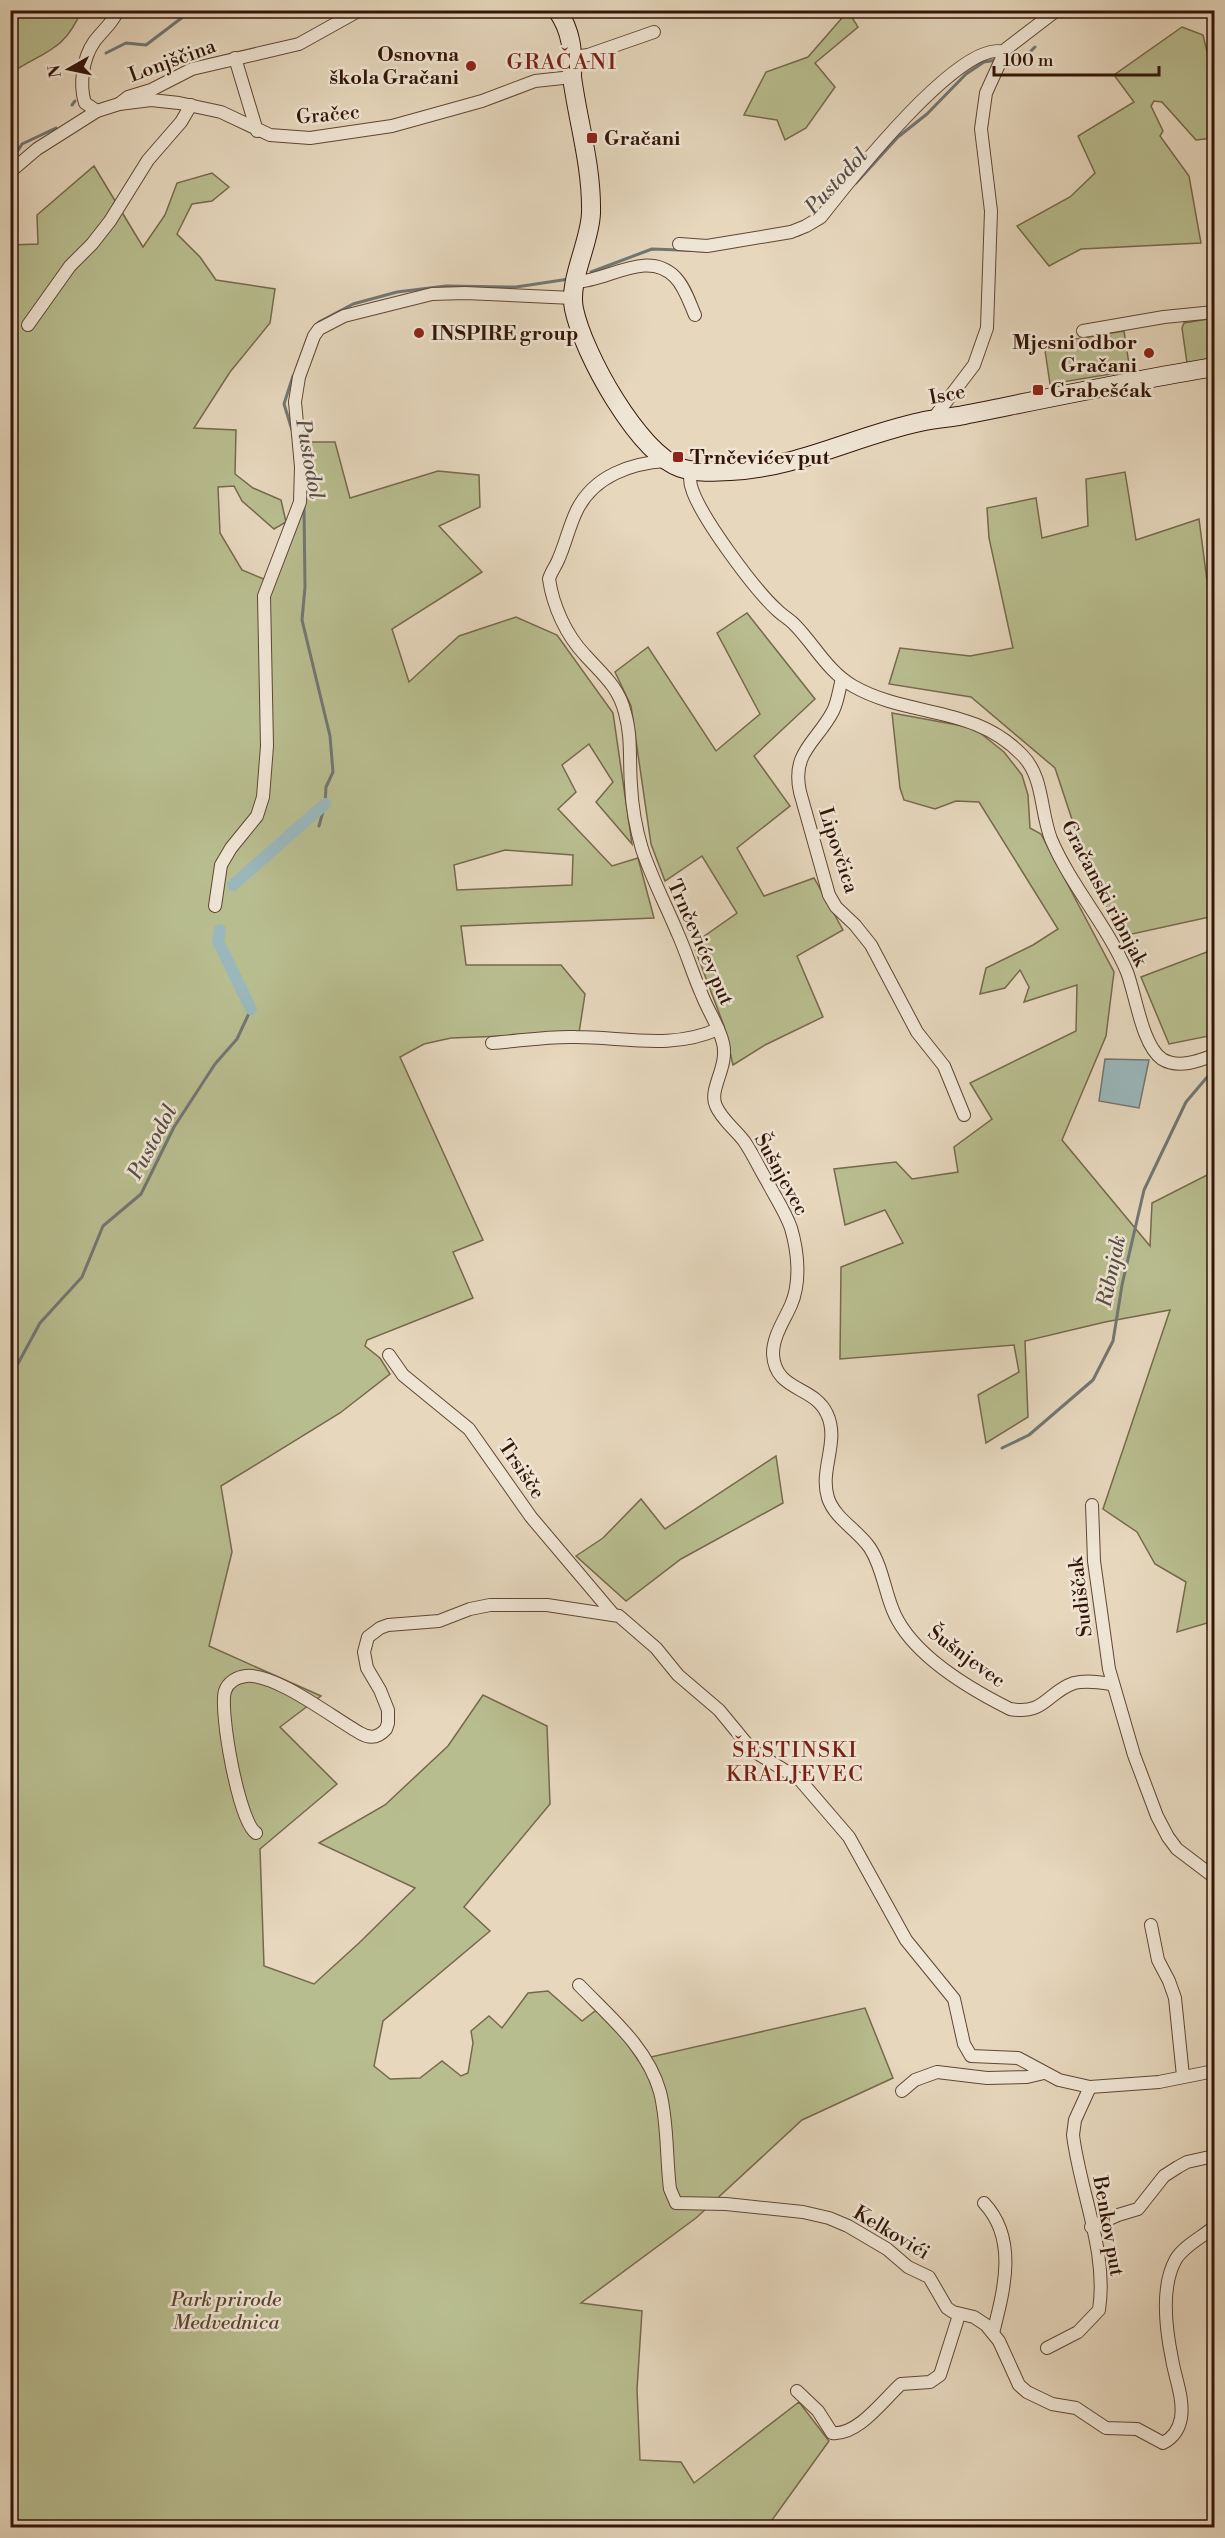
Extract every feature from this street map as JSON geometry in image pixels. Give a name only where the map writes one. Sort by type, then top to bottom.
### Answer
[{"type":"street","points":[[97,111],[85,103],[81,86],[83,73],[93,43],[114,19],[118,10]]},
{"type":"street","name":"Lonjščina","points":[[10,172],[37,149],[97,111],[119,104],[128,97],[151,90],[192,69],[299,44],[360,10]]},
{"type":"street","points":[[557,10],[570,34],[573,57],[572,76],[591,193],[589,226],[575,290],[577,320],[593,360],[647,443],[666,461],[691,470]]},
{"type":"street","points":[[933,419],[974,365],[987,328],[991,211],[981,117],[986,93],[1000,59],[1057,10]]},
{"type":"street","points":[[573,57],[588,55],[654,32]]},
{"type":"street","points":[[679,244],[707,246],[791,232],[806,226],[820,217],[893,129],[953,73],[976,57],[995,51],[1000,59]]},
{"type":"street","points":[[235,58],[257,130]]},
{"type":"street","name":"Gračec","points":[[119,104],[158,101],[191,105],[221,112],[257,130],[296,138],[328,137],[392,126],[468,105],[535,81],[572,76]]},
{"type":"street","points":[[27,325],[70,266],[110,221],[148,160],[181,122],[191,105]]},
{"type":"street","points":[[215,906],[221,866],[231,848],[257,816],[263,797],[267,747],[264,596],[300,502],[301,467],[295,402],[296,389],[314,336],[330,322],[361,310],[432,294],[575,290],[587,282],[643,266],[657,266],[676,278],[695,315]]},
{"type":"street","points":[[1083,331],[1155,318],[1215,312]]},
{"type":"street","name":"Isce","points":[[691,470],[729,471],[771,467],[933,419],[1112,384],[1215,367]]},
{"type":"street","name":"Trnčevićev put","points":[[633,465],[647,443]]},
{"type":"street","name":"Trnčevićev put","points":[[666,461],[633,465],[598,484],[581,502],[570,524],[560,558],[550,575],[550,585],[570,636],[609,679],[621,700],[629,732],[632,803],[641,846],[656,890],[674,925],[718,1029]]},
{"type":"street","name":"Gračanski ribnjak","points":[[691,470],[690,484],[693,494],[707,519],[736,560],[776,609],[794,623],[842,679],[865,692],[983,725],[1008,741],[1028,760],[1034,770],[1047,829],[1053,843],[1069,873],[1110,936],[1127,973],[1153,1051],[1170,1063],[1185,1063],[1215,1055]]},
{"type":"street","name":"Lipovčica","points":[[842,679],[832,712],[799,762],[797,779],[800,792],[829,895],[836,907],[871,945],[917,1032],[944,1066],[964,1115]]},
{"type":"street","points":[[492,1043],[553,1037],[669,1041],[698,1037],[718,1029]]},
{"type":"street","name":"Šušnjevec","points":[[718,1029],[723,1043],[725,1061],[713,1096],[714,1103],[745,1142],[781,1205],[791,1228],[796,1286],[792,1304],[776,1336],[773,1357],[775,1364],[782,1378],[789,1385],[813,1396],[827,1414],[831,1436],[826,1481],[829,1500],[838,1515],[872,1550],[900,1625],[913,1643],[932,1660],[1010,1709],[1019,1711],[1036,1708],[1073,1684],[1093,1681],[1111,1684]]},
{"type":"street","name":"Trsišče","points":[[389,1355],[394,1366],[402,1375],[469,1429],[537,1526],[612,1614]]},
{"type":"street","name":"Sudiščak","points":[[1092,1505],[1094,1561],[1111,1684]]},
{"type":"street","points":[[256,1833],[249,1824],[239,1796],[228,1738],[224,1697],[226,1689],[234,1679],[256,1676],[275,1683],[360,1733],[374,1737],[386,1729],[389,1717],[380,1690],[367,1668],[364,1652],[368,1637],[380,1628],[388,1624],[439,1621],[470,1609],[490,1605],[547,1605],[612,1614],[625,1620],[656,1648],[678,1675],[719,1710],[752,1750],[800,1780],[849,1838],[906,1940],[954,1999],[967,2053],[977,2057],[1018,2058],[1059,2080],[1090,2087],[1159,2082],[1215,2071]]},
{"type":"street","points":[[1111,1684],[1141,1775],[1164,1830],[1177,1849],[1215,1878]]},
{"type":"street","points":[[1151,1925],[1158,1960],[1175,1998],[1183,2076]]},
{"type":"street","name":"Kelkovići","points":[[579,1985],[611,2016],[647,2062],[656,2083],[663,2112],[670,2189],[676,2203],[777,2209],[829,2218],[879,2244],[908,2267],[929,2277],[947,2308],[959,2315],[980,2320],[993,2333]]},
{"type":"street","points":[[902,2091],[915,2080],[937,2072],[1003,2078],[1027,2077],[1044,2073]]},
{"type":"street","name":"Benkov put","points":[[1047,2348],[1078,2332],[1099,2310],[1099,2268],[1073,2135],[1075,2120],[1090,2087]]},
{"type":"street","points":[[1091,2227],[1138,2209],[1164,2176],[1186,2162],[1215,2156]]},
{"type":"street","points":[[984,2203],[1001,2229],[1005,2250],[1005,2281],[993,2333],[1019,2385],[1027,2392],[1052,2404],[1076,2408],[1106,2428],[1137,2429],[1163,2443],[1171,2438],[1179,2427],[1182,2412],[1168,2328],[1166,2302],[1169,2281],[1176,2260],[1181,2253],[1215,2227]]},
{"type":"street","points":[[797,2391],[818,2411],[832,2433],[835,2434],[853,2426],[887,2400],[901,2384],[930,2382],[940,2375],[959,2315]]},
{"type":"green space","points":[[11,10],[81,11],[75,24],[61,42],[11,73]]},
{"type":"green space","points":[[848,11],[858,27],[815,63],[835,87],[806,128],[785,140],[777,120],[744,115],[766,72],[808,57]]},
{"type":"green space","points":[[1182,27],[1203,35],[1209,60],[1214,69],[1214,138],[1196,140],[1162,102],[1154,101],[1151,106],[1163,131],[1160,136],[1189,176],[1201,243],[1081,249],[1049,266],[1017,226],[1070,197],[1095,173],[1078,136],[1134,102],[1114,75]]},
{"type":"green space","name":"Park prirode Medvednica","points":[[94,166],[143,247],[165,215],[177,183],[212,173],[229,187],[212,201],[192,204],[177,234],[200,257],[216,280],[275,289],[270,323],[230,372],[194,428],[236,430],[235,474],[253,488],[281,500],[286,522],[274,529],[242,501],[234,486],[218,487],[220,533],[242,570],[271,582],[303,496],[303,442],[335,442],[350,498],[438,471],[479,475],[480,507],[439,526],[482,572],[392,629],[409,682],[459,636],[516,617],[557,635],[613,713],[632,844],[596,802],[613,782],[589,744],[562,765],[576,792],[558,809],[612,866],[638,858],[654,918],[461,926],[466,965],[561,965],[585,994],[579,1033],[451,1038],[424,1044],[400,1057],[483,1240],[453,1252],[473,1298],[367,1340],[365,1346],[380,1358],[390,1374],[340,1413],[221,1486],[232,1552],[209,1646],[321,1696],[280,1727],[337,1784],[260,1849],[264,1966],[314,1984],[415,1888],[319,1843],[385,1805],[448,1746],[483,1695],[547,1726],[550,1804],[464,1907],[490,1931],[383,2021],[374,2066],[390,2079],[420,2078],[442,2061],[461,2076],[468,2073],[473,2043],[471,2031],[489,2016],[502,2028],[528,1993],[548,1991],[582,2021],[599,2008],[620,2030],[638,2060],[865,2008],[893,2078],[802,2120],[696,2218],[581,2303],[642,2311],[637,2389],[640,2460],[681,2462],[694,2483],[799,2402],[829,2441],[767,2527],[11,2527],[10,245],[38,244],[37,215]],"holes":[[[505,850],[573,855],[572,885],[457,890],[454,865]]]},
{"type":"green space","points":[[1214,318],[1214,361],[1187,363],[1182,328],[1184,323]]},
{"type":"green space","points":[[1124,331],[1130,371],[1050,384],[1044,344]]},
{"type":"green space","points":[[1125,472],[1136,540],[1199,519],[1210,604],[1214,604],[1214,916],[1123,936],[1094,886],[1055,768],[971,697],[889,684],[900,648],[970,656],[1013,648],[989,538],[987,508],[1036,498],[1042,538],[1088,526],[1086,479]]},
{"type":"green space","points":[[747,613],[815,699],[754,756],[790,806],[737,848],[764,896],[814,878],[843,930],[797,956],[823,1017],[765,1045],[733,1065],[724,1026],[693,944],[737,913],[702,856],[665,881],[651,844],[631,706],[615,672],[648,647],[716,751],[760,714],[717,633]]},
{"type":"green space","points":[[892,713],[974,728],[1004,752],[1022,775],[1028,795],[1030,828],[1041,834],[1114,972],[1106,1036],[1062,1140],[1150,1246],[1152,1203],[1207,1175],[1214,1195],[1214,1621],[1177,1632],[1186,1582],[1155,1564],[1137,1532],[1103,1509],[1170,1310],[1105,1322],[1025,1341],[1028,1417],[986,1443],[978,1395],[1019,1372],[1014,1345],[840,1359],[841,1267],[903,1243],[885,1210],[845,1225],[834,1169],[896,1162],[912,1179],[958,1172],[954,1147],[992,1119],[970,1083],[1076,1031],[1077,985],[1024,1002],[1029,987],[1020,970],[1005,988],[980,994],[986,968],[1033,945],[1058,929],[979,802],[956,801],[935,809],[904,800],[900,788]]},
{"type":"green space","points":[[1214,916],[1214,1035],[1169,1044],[1141,977],[1207,952]]},
{"type":"green space","points":[[776,1456],[783,1503],[681,1559],[626,1601],[576,1556],[603,1538],[641,1499],[665,1529]]},
{"type":"water","points":[[1105,1059],[1149,1060],[1139,1108],[1099,1101]]},
{"type":"waterway","name":"Gračec","points":[[106,53],[126,43],[146,45],[192,10]]},
{"type":"waterway","name":"Pustodol","points":[[1004,60],[1025,57],[1035,47]]},
{"type":"waterway","name":"Pustodol","points":[[856,183],[898,137],[927,114],[966,74],[984,62],[997,60]]},
{"type":"waterway","name":"Gračec","points":[[72,105],[75,101]]},
{"type":"waterway","name":"Gračec","points":[[10,163],[22,144],[56,128]]},
{"type":"waterway","name":"Pustodol","points":[[799,235],[822,223]]},
{"type":"waterway","name":"Pustodol","points":[[591,272],[652,249],[707,251]]},
{"type":"waterway","name":"Pustodol","points":[[319,322],[353,304],[397,292],[446,286],[516,287],[569,279]]},
{"type":"waterway","name":"Pustodol","points":[[297,367],[308,337]]},
{"type":"waterway","name":"Pustodol","points":[[292,430],[284,404],[293,376]]},
{"type":"waterway","name":"Pustodol","points":[[304,507],[305,587],[302,620],[330,736],[333,772],[326,787],[325,804],[319,826]]},
{"type":"waterway","points":[[233,885],[325,804]]},
{"type":"waterway","points":[[220,930],[218,941],[251,1009]]},
{"type":"waterway","name":"Pustodol","points":[[10,1408],[15,1369],[40,1323],[82,1277],[103,1226],[141,1194],[174,1127],[215,1064],[237,1039],[251,1009]]},
{"type":"waterway","name":"Ribnjak","points":[[1002,1448],[1029,1435],[1093,1380],[1113,1341],[1122,1285],[1144,1190],[1186,1102],[1214,1069]]},
{"type":"place","name":"Osnovna škola Gračani","points":[[471,66]]},
{"type":"place","name":"Gračani","points":[[592,138]]},
{"type":"place","name":"INSPIRE group","points":[[419,333]]},
{"type":"place","name":"Mjesni odbor Gračani","points":[[1149,353]]},
{"type":"place","name":"Grabešćak","points":[[1038,390]]},
{"type":"place","name":"Trnčevićev put","points":[[678,457]]},
{"type":"district","name":"GRAČANI","points":[[562,61]]},
{"type":"district","name":"ŠESTINSKI KRALJEVEC","points":[[795,1762]]}]
